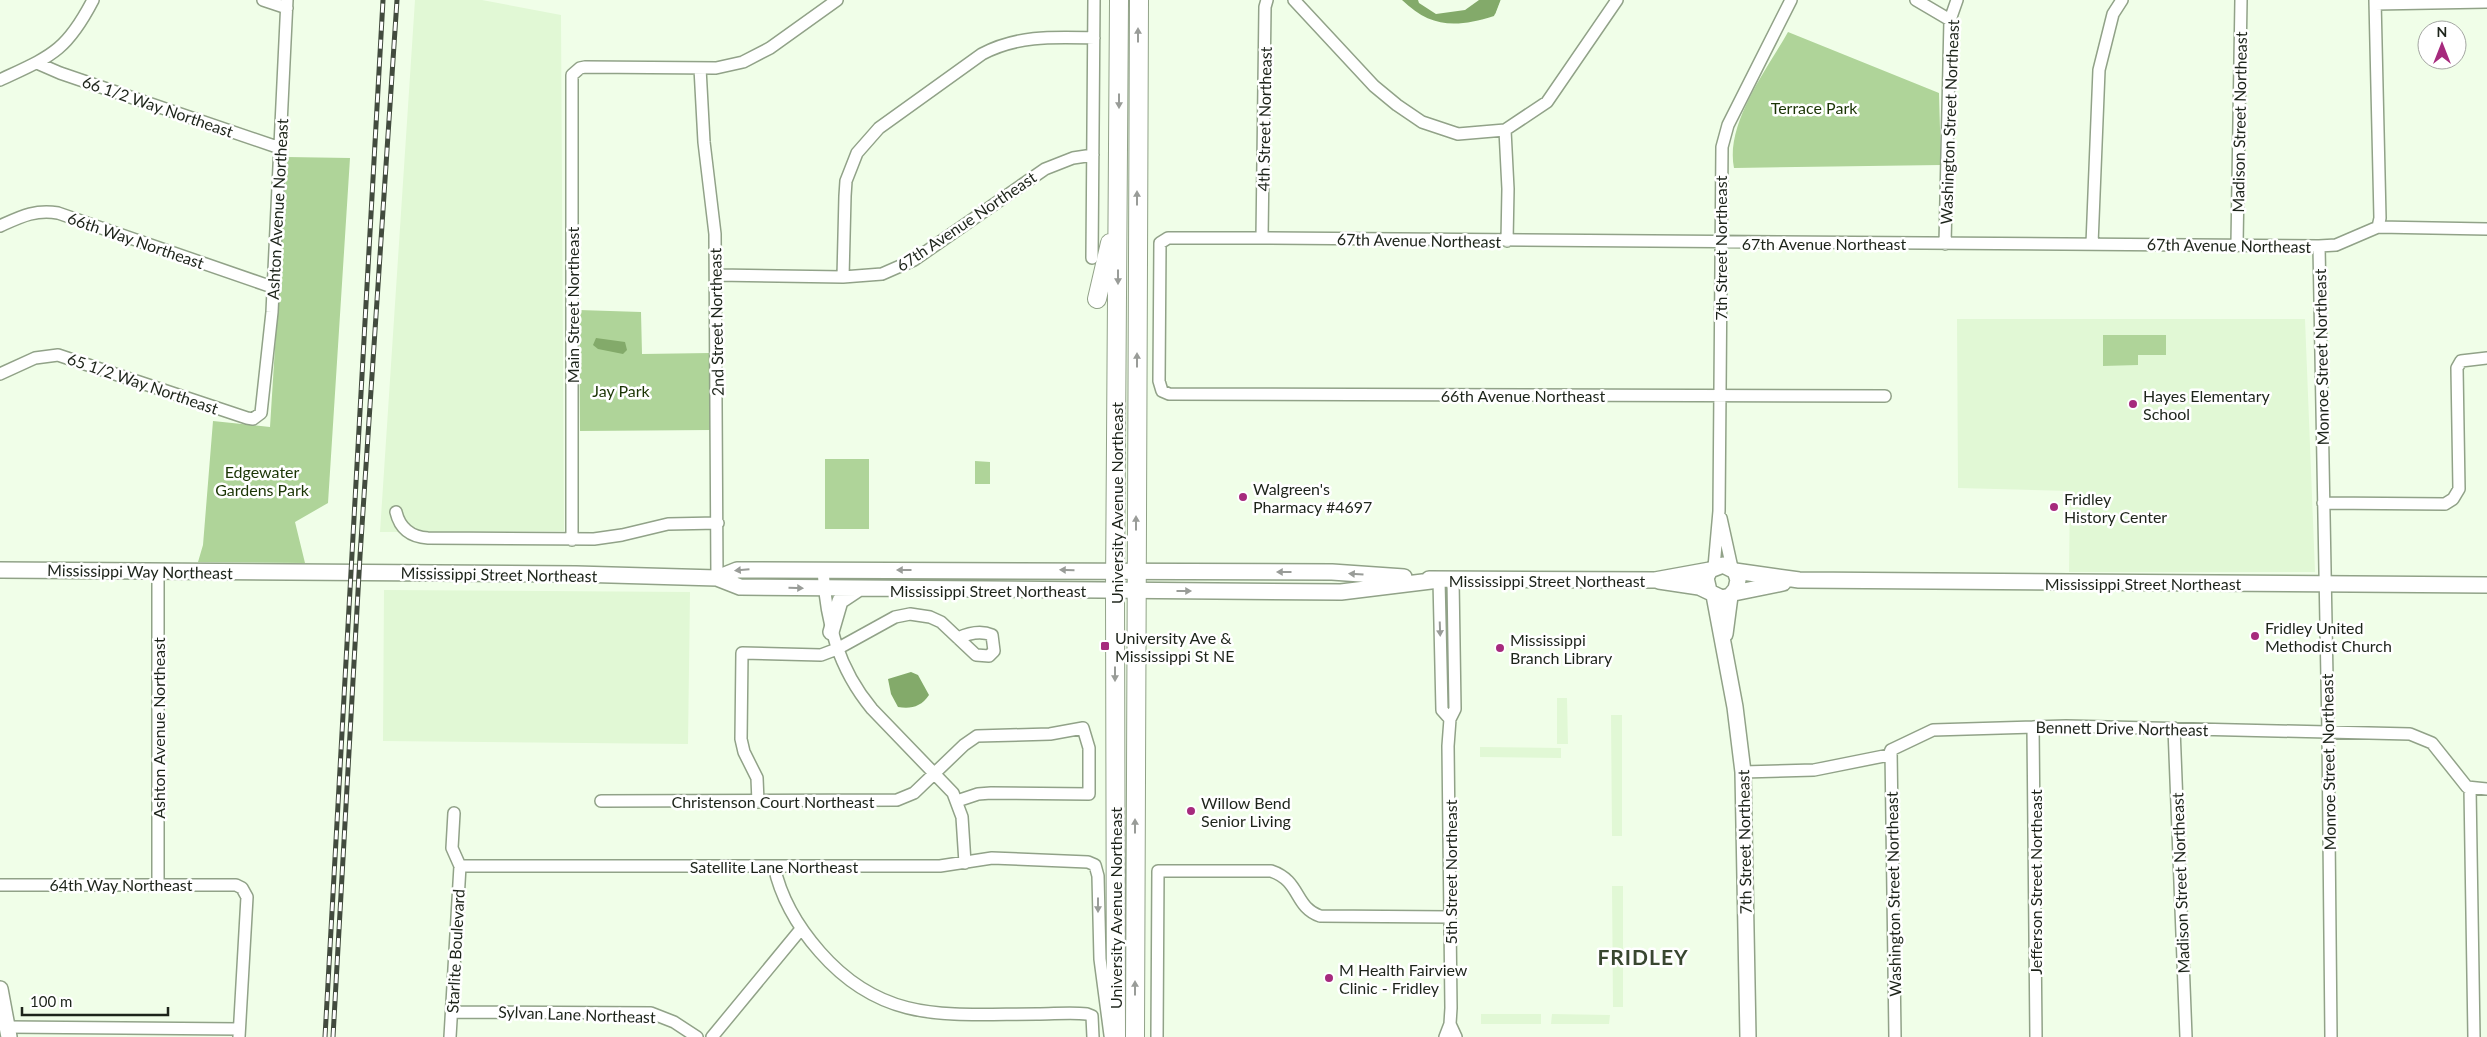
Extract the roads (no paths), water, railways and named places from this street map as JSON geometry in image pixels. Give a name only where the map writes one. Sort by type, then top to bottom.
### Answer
[{"type":"main road","name":"University Avenue Northeast","points":[[1116,1037],[1115,571],[1119,0]]},
{"type":"main road","name":"University Avenue Northeast","points":[[1135,1037],[1138,0]]},
{"type":"main road","points":[[1097,299],[1118,210]]},
{"type":"street","points":[[0,80],[58,50],[77,29],[93,0]]},
{"type":"street","points":[[263,0],[287,4]]},
{"type":"street","points":[[700,68],[729,66],[756,56],[837,0]]},
{"type":"street","points":[[1092,258],[1094,0]]},
{"type":"street","name":"4th Street Northeast","points":[[1262,238],[1265,7],[1267,0]]},
{"type":"street","points":[[1294,0],[1374,86],[1397,105],[1422,122],[1458,134],[1505,130],[1547,102],[1617,0]]},
{"type":"street","name":"7th Street Northeast","points":[[1712,569],[1719,511],[1722,396],[1720,165],[1728,125],[1791,0]]},
{"type":"street","points":[[1916,0],[1950,20]]},
{"type":"street","name":"Washington Street Northeast","points":[[1944,244],[1950,20],[1957,0]]},
{"type":"street","points":[[2092,244],[2098,70],[2113,14],[2122,0]]},
{"type":"street","name":"Madison Street Northeast","points":[[2237,244],[2240,0]]},
{"type":"street","points":[[2378,228],[2380,218],[2375,2],[2487,2],[2487,8]]},
{"type":"street","name":"Ashton Avenue Northeast","points":[[258,417],[263,406],[272,287],[287,4]]},
{"type":"street","points":[[843,277],[846,181],[857,153],[879,128],[982,54],[995,47],[1025,39],[1043,37],[1094,38]]},
{"type":"street","name":"66 1/2 Way Northeast","points":[[37,62],[60,73],[280,148]]},
{"type":"street","name":"Main Street Northeast","points":[[572,540],[572,80],[576,71],[585,67],[700,68]]},
{"type":"street","name":"2nd Street Northeast","points":[[700,68],[704,142],[713,203],[716,275],[717,578]]},
{"type":"street","points":[[1505,130],[1508,189],[1507,241]]},
{"type":"street","name":"67th Avenue Northeast","points":[[716,275],[843,277],[882,274],[898,269],[1045,169],[1073,158],[1093,155]]},
{"type":"street","name":"66th Way Northeast","points":[[0,226],[36,212],[58,213],[272,287]]},
{"type":"street","name":"67th Avenue Northeast","points":[[1162,391],[1158,381],[1160,243],[1168,238],[2319,246],[2336,245],[2378,228],[2487,229]]},
{"type":"street","name":"Monroe Street Northeast","points":[[2319,246],[2328,732],[2331,1037]]},
{"type":"street","name":"65 1/2 Way Northeast","points":[[0,374],[35,358],[58,355],[248,418],[258,417]]},
{"type":"street","points":[[2323,503],[2445,504],[2453,499],[2459,489],[2457,368],[2461,361],[2487,358]]},
{"type":"street","name":"66th Avenue Northeast","points":[[1162,391],[1169,394],[1885,396]]},
{"type":"street","name":"7th Street Northeast","points":[[1719,511],[1733,570]]},
{"type":"street","points":[[396,512],[398,519],[407,532],[419,538],[572,540],[608,538],[668,524],[718,523]]},
{"type":"street","points":[[1723,565],[1733,570],[1738,580],[1732,594],[1722,598],[1711,593],[1706,578],[1712,569],[1723,565]]},
{"type":"street","name":"Mississippi Street Northeast","points":[[717,578],[736,570],[822,570],[1332,572],[1446,580],[1655,580],[1712,569]]},
{"type":"street","name":"Mississippi Way Northeast","points":[[0,570],[281,572]]},
{"type":"street","points":[[822,570],[831,632],[837,649],[860,695],[953,793],[962,817],[965,863]]},
{"type":"street","name":"Mississippi Street Northeast","points":[[1733,570],[1799,580],[2487,585]]},
{"type":"street","name":"Ashton Avenue Northeast","points":[[158,572],[158,885]]},
{"type":"street","name":"Mississippi Street Northeast","points":[[281,572],[576,574],[717,578],[740,587],[1135,591],[1341,592],[1446,580]]},
{"type":"street","name":"5th Street Northeast","points":[[1445,1037],[1450,1024],[1450,719],[1442,710],[1446,580]]},
{"type":"street","name":"Mississippi Street Northeast","points":[[1655,580],[1674,585],[1699,587],[1711,593]]},
{"type":"street","name":"Mississippi Street Northeast","points":[[1732,594],[1799,580]]},
{"type":"street","points":[[831,632],[840,601],[858,589]]},
{"type":"street","name":"7th Street Northeast","points":[[1711,593],[1739,730],[1743,772],[1748,1037]]},
{"type":"street","name":"7th Street Northeast","points":[[1723,648],[1727,606],[1732,594]]},
{"type":"street","points":[[758,802],[757,778],[744,752],[741,739],[742,653],[821,655],[837,649],[902,614],[930,617],[941,622],[958,638]]},
{"type":"street","name":"Bennett Drive Northeast","points":[[1743,772],[1814,770],[1889,755],[1891,750],[1933,730],[2034,727],[2174,728],[2410,734],[2432,743],[2470,788]]},
{"type":"street","name":"Jefferson Street Northeast","points":[[2034,727],[2036,1037]]},
{"type":"street","name":"Christenson Court Northeast","points":[[601,801],[758,802],[897,800],[914,793],[964,745],[977,736],[1050,734],[1083,728],[1089,748],[1089,794],[991,793],[978,794],[957,801]]},
{"type":"street","name":"Madison Street Northeast","points":[[2174,728],[2186,1037]]},
{"type":"street","name":"Washington Street Northeast","points":[[1891,750],[1895,1037]]},
{"type":"street","points":[[2474,1037],[2470,788],[2487,789]]},
{"type":"street","points":[[454,813],[452,848],[460,866]]},
{"type":"street","name":"Satellite Lane Northeast","points":[[460,866],[940,866],[992,858],[1088,862],[1095,865],[1098,876],[1100,959],[1110,1037]]},
{"type":"street","name":"Starlite Boulevard","points":[[450,1037],[460,866]]},
{"type":"street","points":[[774,866],[779,888],[802,929],[844,976],[880,1000],[902,1008],[944,1014],[1083,1014],[1092,1016],[1093,1037]]},
{"type":"street","points":[[1157,1037],[1158,871],[1271,871],[1293,884],[1304,906],[1320,916],[1450,917]]},
{"type":"street","name":"64th Way Northeast","points":[[0,885],[236,885],[242,888],[247,897],[239,1033]]},
{"type":"street","points":[[712,1037],[802,929]]},
{"type":"street","points":[[0,989],[9,1032],[239,1033]]},
{"type":"street","name":"Sylvan Lane Northeast","points":[[452,1012],[651,1013],[674,1022],[697,1037]]},
{"type":"street","name":"5th Street Northeast","points":[[1450,1024],[1456,1037]]},
{"type":"waterway","points":[[1494,13],[1499,0]]},
{"type":"railway","points":[[325,1037],[383,0]]},
{"type":"railway","points":[[333,1037],[360,556],[397,0]]},
{"type":"place","name":"Hayes Elementary School","points":[[2133,404]]},
{"type":"place","name":"Walgreen's Pharmacy #4697","points":[[1243,497]]},
{"type":"place","name":"Fridley History Center","points":[[2054,507]]},
{"type":"place","name":"Fridley United Methodist Church","points":[[2255,636]]},
{"type":"place","name":"University Ave & Mississippi St NE","points":[[1105,646]]},
{"type":"place","name":"Mississippi Branch Library","points":[[1500,648]]},
{"type":"place","name":"Willow Bend Senior Living","points":[[1191,811]]},
{"type":"place","name":"M Health Fairview Clinic - Fridley","points":[[1329,978]]},
{"type":"district","name":"FRIDLEY","points":[[1643,956]]},
{"type":"park label","name":"Terrace Park","points":[[1814,107]]},
{"type":"park label","name":"Jay Park","points":[[621,390]]},
{"type":"park label","name":"Edgewater Gardens Park","points":[[262,480]]}]
